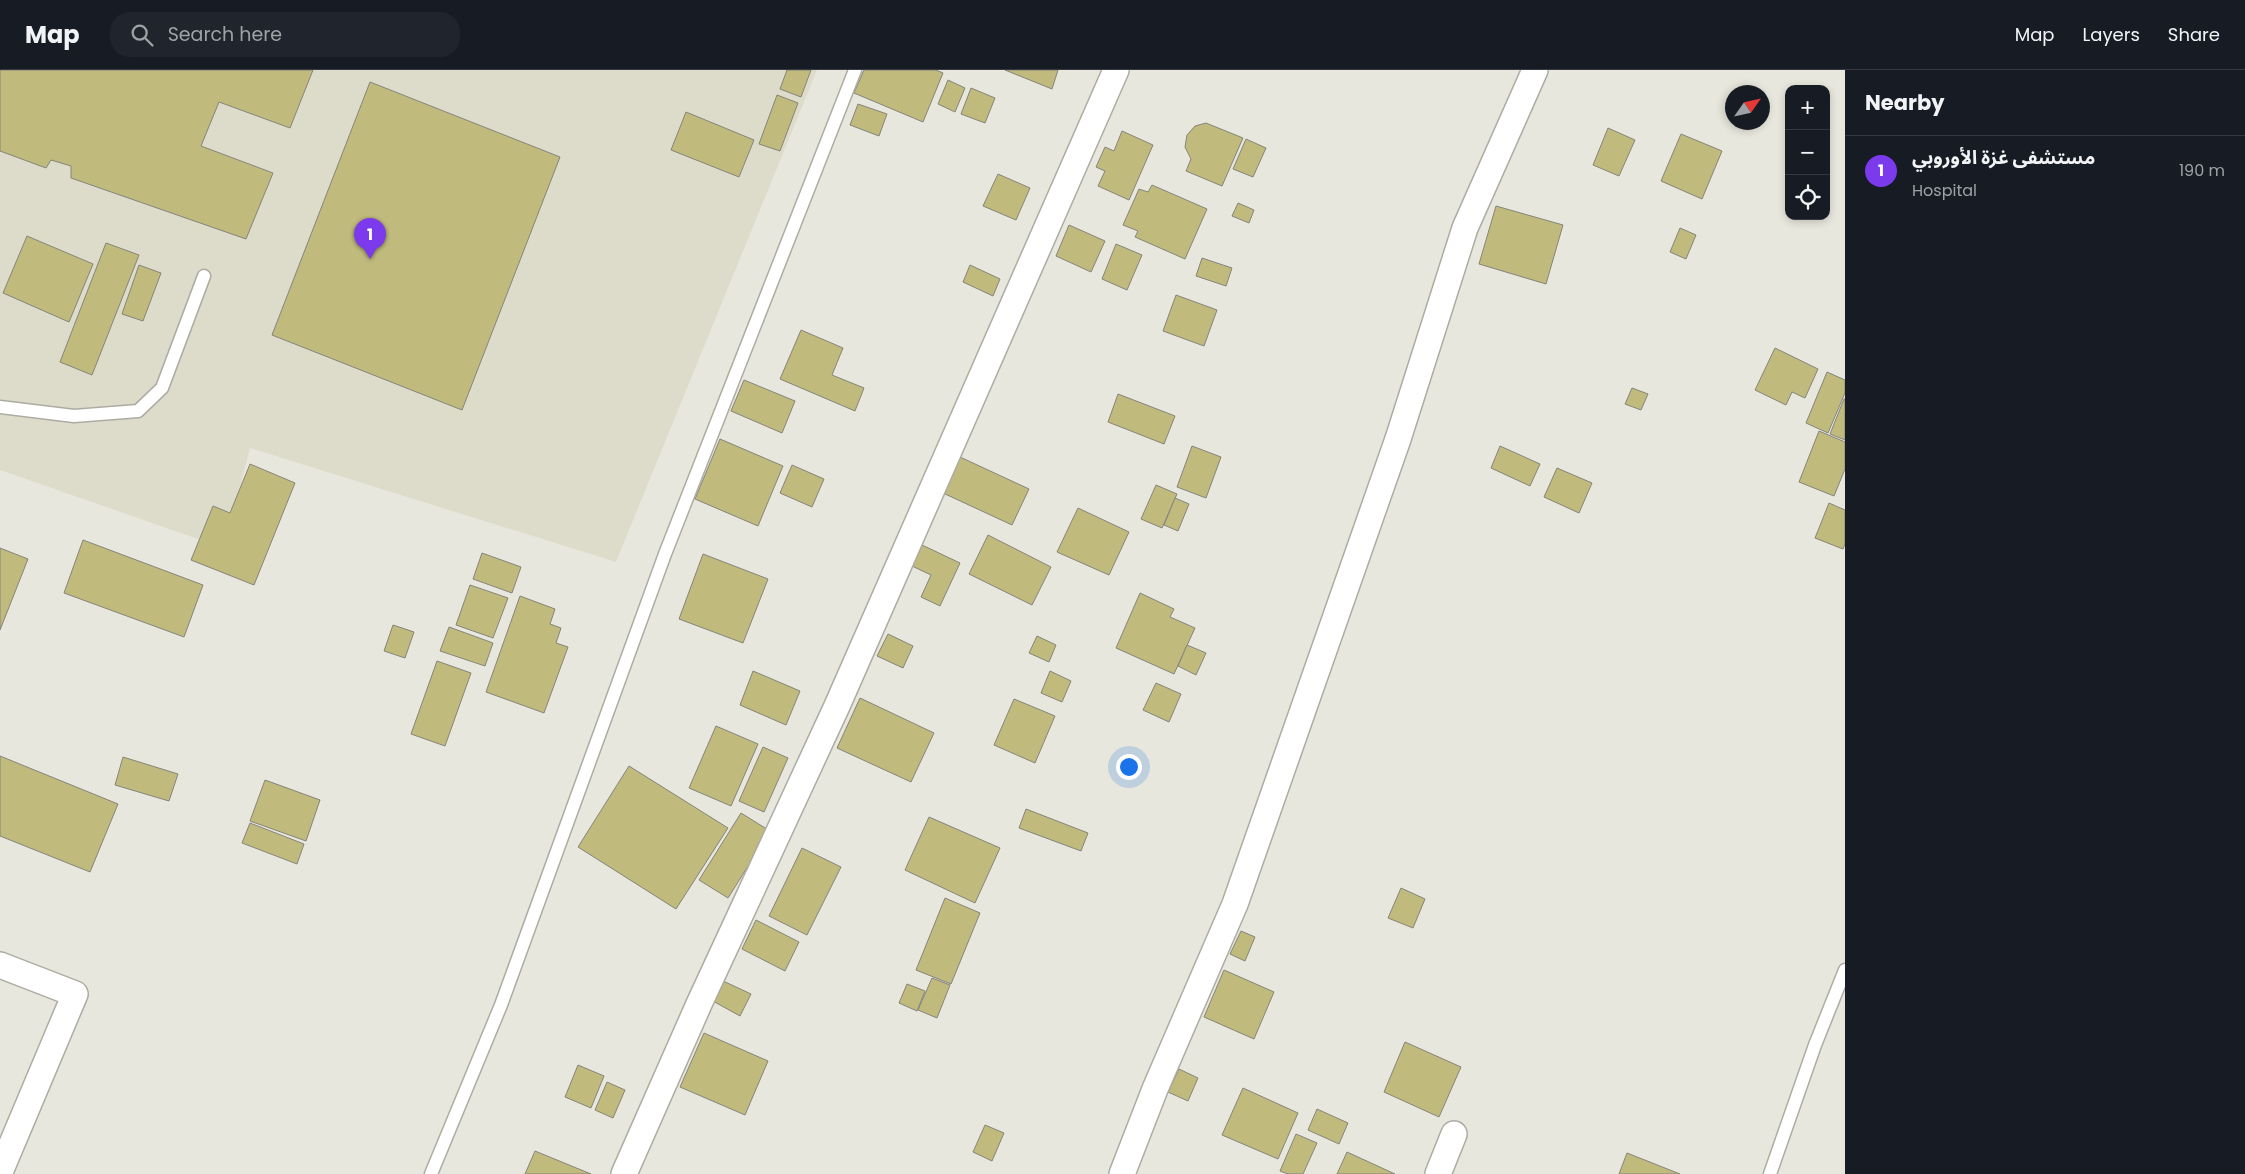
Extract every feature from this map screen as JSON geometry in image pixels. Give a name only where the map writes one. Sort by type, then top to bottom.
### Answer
[{"type":"street","points":[[624,1174],[699,1004],[837,706],[1116,70]]},
{"type":"street","points":[[1122,1174],[1155,1089],[1235,904],[1395,448],[1465,228],[1535,70]]},
{"type":"street","points":[[0,965],[75,994],[0,1172]]},
{"type":"street","points":[[1438,1174],[1454,1134]]},
{"type":"lane","points":[[430,1174],[501,1005],[665,554],[855,70]]},
{"type":"lane","points":[[0,408],[74,416],[138,411],[162,388],[204,276]]},
{"type":"lane","points":[[1770,1174],[1815,1045],[1845,970]]},
{"type":"shaded area","points":[[0,70],[817,70],[616,562],[250,448],[224,548],[0,470]]},
{"type":"building","points":[[0,70],[313,70],[290,128],[219,102],[201,146],[273,173],[246,239],[71,178],[71,166],[51,160],[46,168],[0,151]]},
{"type":"building","points":[[787,70],[811,70],[801,97],[780,89]]},
{"type":"building","points":[[864,70],[936,70],[943,73],[923,122],[854,93]]},
{"type":"building","points":[[1005,70],[1058,70],[1052,89]]},
{"type":"building","points":[[948,80],[965,88],[955,112],[938,104]]},
{"type":"building","points":[[370,82],[560,157],[462,410],[272,335]]},
{"type":"building","points":[[971,88],[995,98],[985,123],[961,114]]},
{"type":"building","points":[[777,95],[798,103],[780,151],[759,144]]},
{"type":"building","points":[[858,104],[887,114],[879,136],[850,125]]},
{"type":"building","points":[[686,112],[754,140],[739,177],[671,150]]},
{"type":"building","points":[[1206,123],[1243,138],[1222,186],[1186,171],[1191,159],[1185,147],[1187,135],[1195,126]]},
{"type":"building","points":[[1608,128],[1635,140],[1619,176],[1593,165]]},
{"type":"building","points":[[1122,131],[1153,145],[1129,200],[1098,186],[1105,171],[1096,167],[1105,147],[1114,151]]},
{"type":"building","points":[[1681,134],[1722,151],[1702,199],[1661,181]]},
{"type":"building","points":[[1246,139],[1266,148],[1253,177],[1233,169]]},
{"type":"building","points":[[998,174],[1030,188],[1016,220],[983,206]]},
{"type":"building","points":[[1152,185],[1207,209],[1185,259],[1135,237],[1138,231],[1123,225],[1139,189],[1148,192]]},
{"type":"building","points":[[1238,203],[1254,210],[1249,223],[1232,216]]},
{"type":"building","points":[[1496,206],[1563,225],[1546,284],[1479,264]]},
{"type":"building","points":[[1069,225],[1105,241],[1091,272],[1056,256]]},
{"type":"building","points":[[1680,228],[1696,235],[1686,259],[1670,252]]},
{"type":"building","points":[[27,236],[93,264],[69,322],[3,293]]},
{"type":"building","points":[[106,243],[139,255],[92,375],[60,362]]},
{"type":"building","points":[[1116,244],[1142,255],[1127,290],[1102,279]]},
{"type":"building","points":[[1202,258],[1232,268],[1226,286],[1196,276]]},
{"type":"building","points":[[139,265],[161,273],[143,321],[122,314]]},
{"type":"building","points":[[970,265],[1000,279],[993,296],[963,282]]},
{"type":"building","points":[[1176,295],[1217,310],[1204,346],[1163,331]]},
{"type":"building","points":[[801,330],[843,348],[832,375],[864,388],[855,411],[780,379]]},
{"type":"building","points":[[1775,348],[1818,369],[1805,398],[1792,392],[1786,405],[1755,390]]},
{"type":"building","points":[[1827,372],[1845,380],[1845,393],[1828,433],[1806,423]]},
{"type":"building","points":[[744,380],[795,401],[782,433],[731,411]]},
{"type":"building","points":[[1632,388],[1648,394],[1641,410],[1625,404]]},
{"type":"building","points":[[1118,394],[1175,416],[1164,444],[1108,422]]},
{"type":"building","points":[[1845,399],[1845,440],[1830,434]]},
{"type":"building","points":[[1819,431],[1845,442],[1845,469],[1834,496],[1799,482]]},
{"type":"building","points":[[720,439],[783,466],[758,526],[695,499]]},
{"type":"building","points":[[1192,446],[1221,457],[1206,498],[1177,487]]},
{"type":"building","points":[[1500,446],[1540,464],[1530,486],[1491,468]]},
{"type":"building","points":[[960,457],[1029,489],[1012,525],[943,493]]},
{"type":"building","points":[[250,464],[295,483],[254,585],[191,560],[213,506],[230,513]]},
{"type":"building","points":[[792,465],[824,479],[812,507],[780,493]]},
{"type":"building","points":[[1557,468],[1592,483],[1579,513],[1544,497]]},
{"type":"building","points":[[1156,485],[1177,494],[1162,528],[1141,519]]},
{"type":"building","points":[[1175,498],[1189,504],[1178,531],[1164,525]]},
{"type":"building","points":[[1829,503],[1845,510],[1845,544],[1843,549],[1815,538]]},
{"type":"building","points":[[1078,508],[1129,532],[1109,575],[1057,552]]},
{"type":"building","points":[[988,535],[1051,567],[1032,605],[969,574]]},
{"type":"building","points":[[83,540],[203,585],[184,637],[64,593]]},
{"type":"building","points":[[922,545],[960,563],[940,606],[921,597],[931,575],[912,566]]},
{"type":"building","points":[[0,548],[28,559],[0,630]]},
{"type":"building","points":[[482,553],[521,567],[512,593],[473,579]]},
{"type":"building","points":[[703,554],[768,579],[743,643],[679,619]]},
{"type":"building","points":[[470,585],[508,598],[493,638],[456,625]]},
{"type":"building","points":[[1140,593],[1174,609],[1170,617],[1195,628],[1174,674],[1116,648]]},
{"type":"building","points":[[520,596],[555,609],[550,624],[561,628],[556,643],[568,647],[544,713],[486,692]]},
{"type":"building","points":[[393,625],[414,632],[405,658],[384,651]]},
{"type":"building","points":[[449,627],[493,643],[485,666],[440,651]]},
{"type":"building","points":[[888,634],[913,646],[903,668],[877,656]]},
{"type":"building","points":[[1037,636],[1056,645],[1049,662],[1029,653]]},
{"type":"building","points":[[1187,645],[1206,653],[1196,675],[1178,666]]},
{"type":"building","points":[[437,661],[471,673],[445,746],[411,734]]},
{"type":"building","points":[[753,671],[800,691],[786,725],[740,705]]},
{"type":"building","points":[[1050,671],[1071,681],[1062,702],[1041,693]]},
{"type":"building","points":[[1156,683],[1181,694],[1169,722],[1143,710]]},
{"type":"building","points":[[860,698],[934,733],[911,782],[837,748]]},
{"type":"building","points":[[1014,699],[1055,716],[1035,763],[994,745]]},
{"type":"building","points":[[716,726],[758,744],[731,806],[689,788]]},
{"type":"building","points":[[763,747],[788,758],[764,812],[739,801]]},
{"type":"building","points":[[0,756],[118,804],[90,872],[0,836]]},
{"type":"building","points":[[123,757],[178,774],[169,801],[115,785]]},
{"type":"building","points":[[629,766],[728,828],[676,909],[578,847]]},
{"type":"building","points":[[265,780],[320,800],[306,841],[250,821]]},
{"type":"building","points":[[1026,809],[1088,833],[1081,851],[1019,828]]},
{"type":"building","points":[[741,813],[770,831],[728,898],[699,880]]},
{"type":"building","points":[[929,817],[1000,848],[975,903],[905,870]]},
{"type":"building","points":[[250,823],[304,844],[297,864],[242,843]]},
{"type":"building","points":[[802,848],[841,867],[807,935],[769,916]]},
{"type":"building","points":[[1401,888],[1425,899],[1413,928],[1388,918]]},
{"type":"building","points":[[945,898],[980,913],[951,984],[916,970]]},
{"type":"building","points":[[756,920],[799,942],[785,971],[742,949]]},
{"type":"building","points":[[1241,931],[1255,937],[1245,961],[1230,954]]},
{"type":"building","points":[[1224,970],[1274,992],[1254,1039],[1204,1017]]},
{"type":"building","points":[[932,978],[950,985],[937,1018],[918,1010]]},
{"type":"building","points":[[721,980],[751,994],[740,1016],[711,1000]]},
{"type":"building","points":[[907,984],[925,991],[917,1011],[899,1003]]},
{"type":"building","points":[[704,1033],[768,1061],[745,1115],[680,1087]]},
{"type":"building","points":[[1405,1042],[1461,1067],[1439,1117],[1384,1092]]},
{"type":"building","points":[[578,1065],[604,1076],[591,1108],[565,1097]]},
{"type":"building","points":[[1179,1069],[1198,1078],[1188,1101],[1168,1092]]},
{"type":"building","points":[[607,1082],[625,1090],[613,1118],[595,1110]]},
{"type":"building","points":[[1243,1088],[1298,1113],[1278,1159],[1222,1135]]},
{"type":"building","points":[[1317,1109],[1348,1123],[1339,1144],[1308,1130]]},
{"type":"building","points":[[985,1125],[1004,1133],[992,1161],[973,1152]]},
{"type":"building","points":[[1296,1134],[1317,1143],[1303,1174],[1288,1174],[1280,1171]]},
{"type":"building","points":[[535,1151],[591,1174],[525,1174]]},
{"type":"building","points":[[1347,1152],[1395,1174],[1337,1174]]},
{"type":"building","points":[[1627,1153],[1680,1174],[1619,1174]]},
{"type":"place","name":"مستشفى غزة الأوروبي","points":[[370,259]]}]
